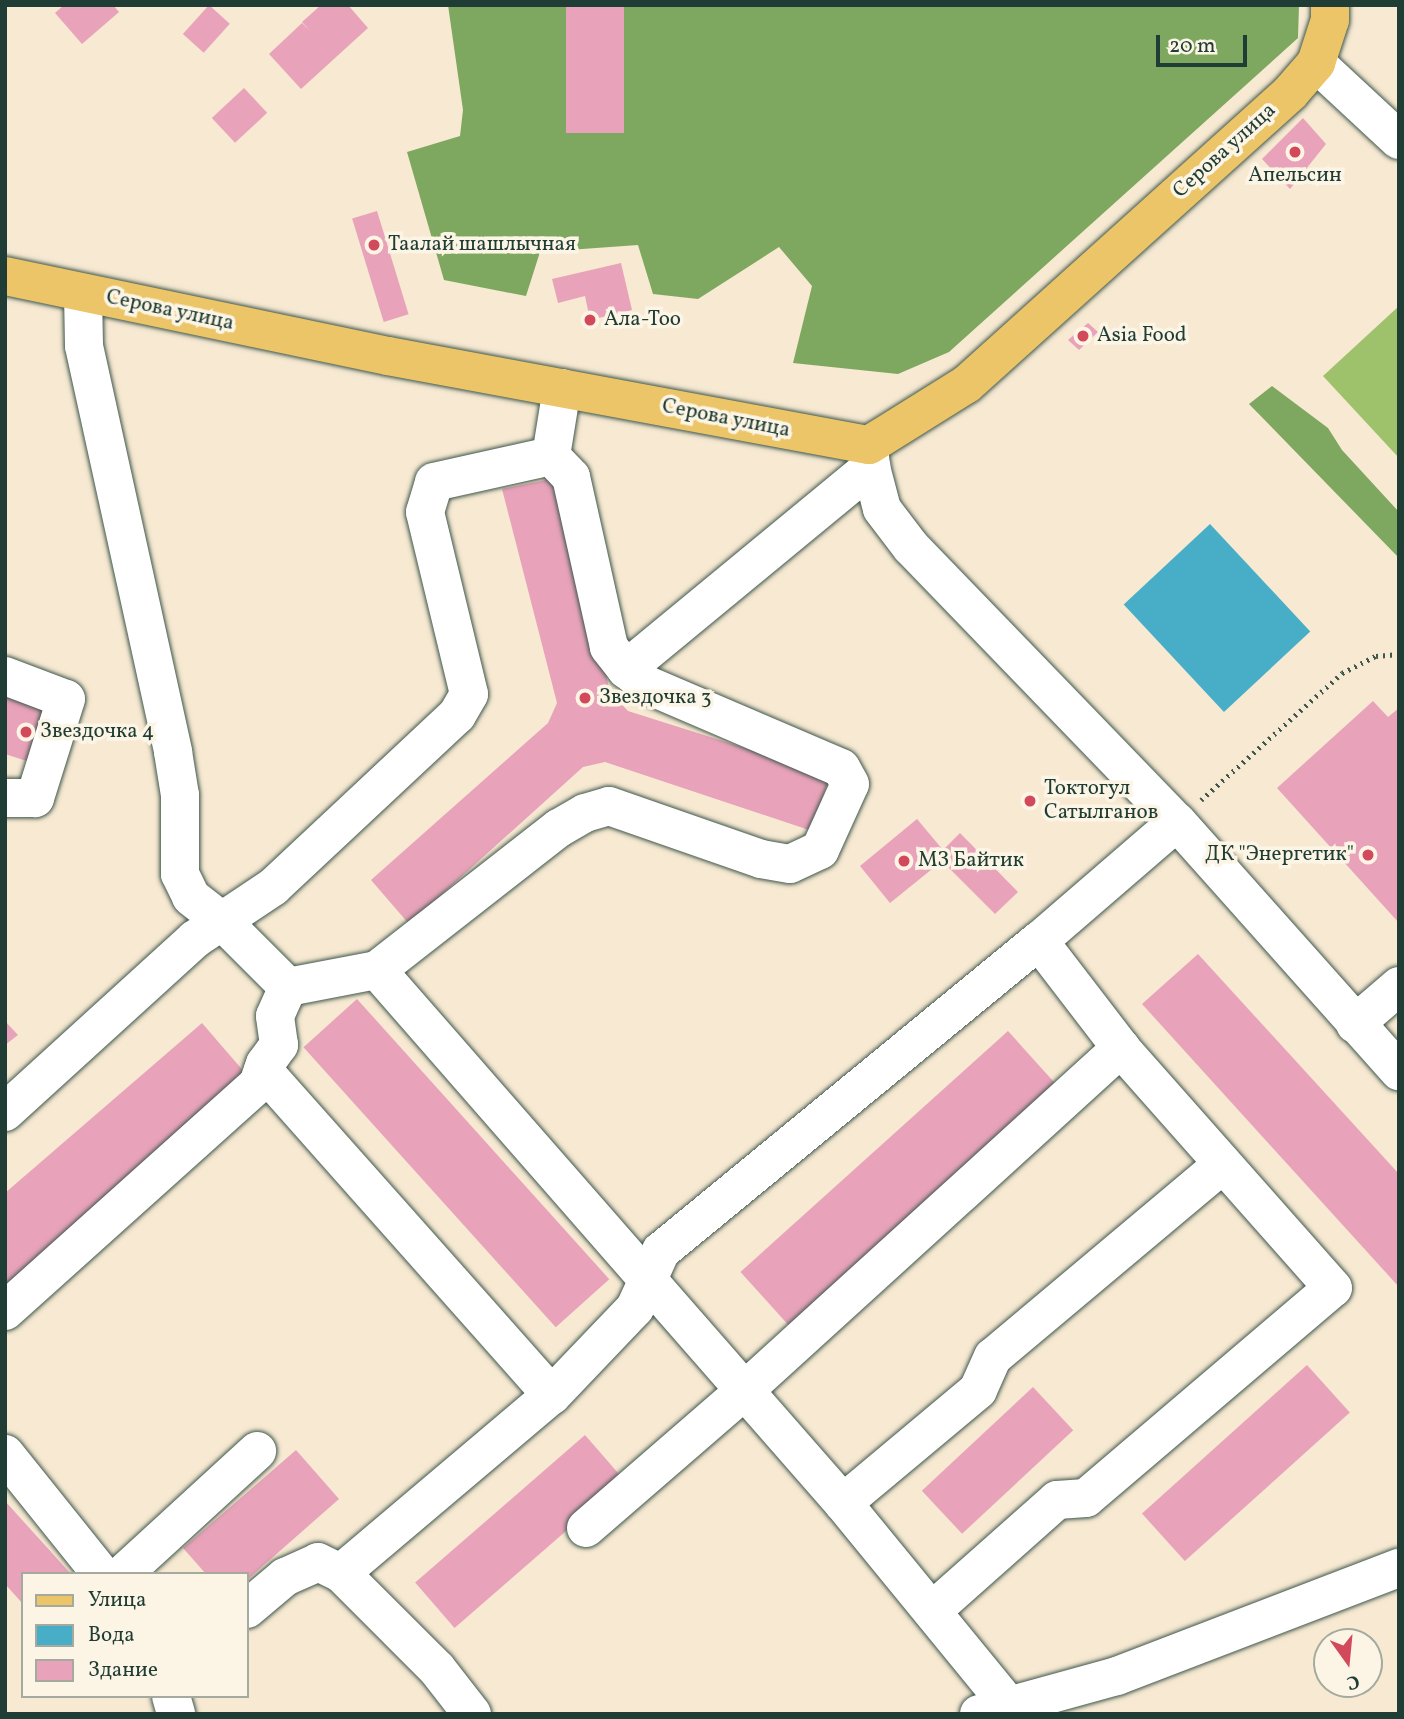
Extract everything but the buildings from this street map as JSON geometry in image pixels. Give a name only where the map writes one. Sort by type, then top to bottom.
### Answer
[{"type":"main road","name":"Серова улица","points":[[5,276],[562,388],[870,456],[967,384],[1290,93],[1316,63],[1337,10]]},
{"type":"street","points":[[1316,63],[1399,140]]},
{"type":"street","points":[[83,293],[84,346],[173,752],[180,795],[180,874],[191,897],[222,921],[288,987]]},
{"type":"street","points":[[551,456],[562,388]]},
{"type":"street","points":[[5,1112],[195,939],[272,887],[457,715],[469,694],[425,512],[434,482],[551,456]]},
{"type":"street","points":[[288,987],[377,970],[559,828],[584,814],[609,806],[761,859],[790,863],[820,850],[850,784],[841,768],[647,685],[626,669],[609,648],[571,477],[551,456]]},
{"type":"street","points":[[626,669],[870,456],[883,509],[911,547],[1177,822],[1399,1071]]},
{"type":"street","points":[[5,676],[66,699],[35,798],[5,798]]},
{"type":"street","points":[[341,1573],[552,1395],[635,1308],[661,1251],[1039,941],[1177,822]]},
{"type":"street","points":[[932,1611],[1057,1500],[1086,1498],[1333,1288],[1121,1048],[1039,941]]},
{"type":"street","points":[[377,970],[843,1503],[932,1611],[994,1710],[1117,1676],[1399,1568]]},
{"type":"street","points":[[1355,1024],[1399,986]]},
{"type":"street","points":[[5,1311],[258,1084],[263,1070],[279,1045],[275,1016],[288,987]]},
{"type":"street","points":[[586,1528],[744,1391],[1121,1048]]},
{"type":"street","points":[[263,1070],[552,1395]]},
{"type":"street","points":[[843,1503],[978,1390],[993,1357],[1223,1164]]},
{"type":"street","points":[[125,1572],[257,1451]]},
{"type":"street","points":[[5,1454],[100,1572]]},
{"type":"street","points":[[248,1608],[285,1577],[318,1562],[341,1573],[437,1669],[472,1714]]},
{"type":"path","points":[[1177,822],[1342,673],[1376,656],[1399,654]]},
{"type":"green space","points":[[448,5],[1299,5],[1298,38],[949,352],[898,374],[793,363],[812,286],[779,247],[698,299],[653,294],[638,245],[540,252],[526,296],[444,280],[407,152],[460,136],[463,110]]},
{"type":"green space","points":[[1399,306],[1399,458],[1323,376]]},
{"type":"green space","points":[[1272,386],[1328,428],[1342,450],[1399,512],[1399,558],[1249,404]]},
{"type":"water","points":[[1210,524],[1310,632],[1224,712],[1124,604]]},
{"type":"place","name":"Апельсин","points":[[1295,152]]},
{"type":"place","name":"Таалай шашлычная","points":[[374,245]]},
{"type":"place","name":"Ала-Тоо","points":[[590,320]]},
{"type":"place","name":"Asia Food","points":[[1083,336]]},
{"type":"place","name":"Звездочка 3","points":[[585,698]]},
{"type":"place","name":"Звездочка 4","points":[[26,732]]},
{"type":"place","name":"Токтогул Сатылганов","points":[[1030,801]]},
{"type":"place","name":"ДК \"Энергетик\"","points":[[1368,855]]},
{"type":"place","name":"МЗ Байтик","points":[[904,861]]}]
